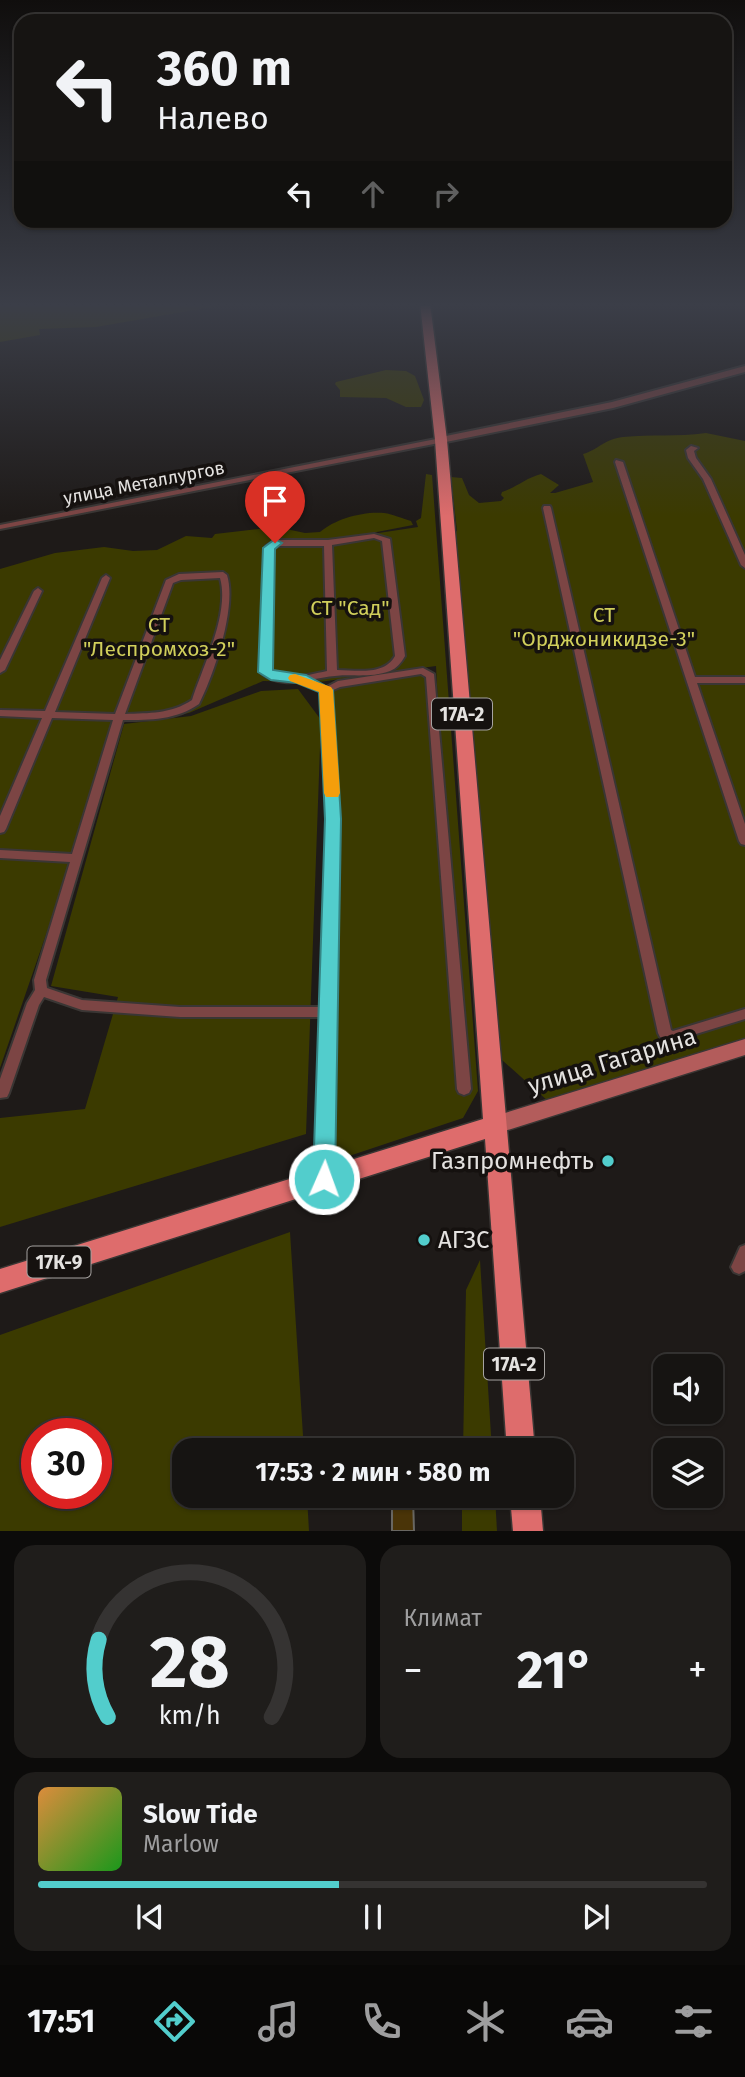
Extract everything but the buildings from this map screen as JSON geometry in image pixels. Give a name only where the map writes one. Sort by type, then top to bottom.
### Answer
[{"type":"main road","name":"17А-2","points":[[433,374],[441,440],[521,1438]]},
{"type":"main road","name":"улица Гагарина","points":[[495,1125],[745,1047]]},
{"type":"main road","name":"17К-9","points":[[0,1280],[495,1125]]},
{"type":"main road","points":[[526,1508],[528,1531]]},
{"type":"street","name":"улица Металлургов","points":[[0,527],[612,405],[719,374]]},
{"type":"street","points":[[694,448],[690,450],[692,458],[707,479],[745,565]]},
{"type":"street","points":[[619,461],[745,841]]},
{"type":"street","points":[[547,508],[666,1033],[673,1036],[745,1014]]},
{"type":"street","points":[[374,536],[386,539],[400,656],[392,666],[383,671],[332,673],[301,678],[276,677],[265,672],[269,548],[275,543],[328,543],[374,536]]},
{"type":"street","points":[[328,543],[332,673]]},
{"type":"street","points":[[0,713],[119,717],[173,715],[196,702],[228,603],[223,575],[179,577],[169,582],[119,717],[40,980],[41,991],[33,1003],[2,1093]]},
{"type":"street","points":[[0,829],[106,578]]},
{"type":"street","points":[[0,670],[38,592]]},
{"type":"street","points":[[301,678],[326,690],[338,684],[423,671],[430,676],[464,1089]]},
{"type":"street","points":[[691,680],[745,680]]},
{"type":"street","points":[[324,1179],[333,819],[326,690]]},
{"type":"street","points":[[0,854],[77,858]]},
{"type":"street","points":[[41,991],[82,1005],[180,1012],[328,1012]]},
{"type":"green space","points":[[367,374],[412,374],[424,400],[421,407],[406,407],[386,398],[340,397],[336,382]]},
{"type":"green space","name":"СТ \"Орджоникидзе-3\"","points":[[706,433],[745,441],[745,1042],[549,1102],[502,1060],[453,533],[457,531],[451,477],[462,478],[469,495],[479,503],[501,501],[504,498],[502,492],[541,474],[559,485],[550,493],[555,493],[593,482],[583,454],[611,440],[633,436]]},
{"type":"green space","points":[[426,474],[432,475],[478,1091],[463,1118],[334,1161],[331,1128],[337,1119],[338,820],[330,692],[362,681],[421,674],[426,678],[452,975],[436,666],[319,682],[263,681],[189,713],[159,718],[121,717],[0,1068],[0,569],[55,553],[104,547],[133,551],[157,550],[186,536],[212,538],[215,534],[277,527],[305,533],[320,532],[341,520],[367,513],[391,514],[411,521],[413,525],[346,538],[418,527],[416,521],[421,518]]},
{"type":"green space","points":[[298,689],[321,720],[306,1134],[0,1227],[0,1118],[85,1109],[118,997],[51,986],[124,724],[191,716],[261,691]]},
{"type":"green space","points":[[290,1232],[303,1438],[172,1438],[172,1508],[308,1508],[309,1531],[0,1531],[0,1335]]},
{"type":"green space","points":[[480,1260],[491,1438],[463,1438],[466,1290]]},
{"type":"green space","points":[[462,1508],[496,1508],[497,1531],[462,1531]]},
{"type":"slow traffic","points":[[295,678],[301,678],[326,690],[332,793]]},
{"type":"place","name":"Газпромнефть","points":[[608,1161]]},
{"type":"place","name":"АГЗС","points":[[424,1240]]},
{"type":"route","points":[[275,543],[269,548],[265,606],[265,672],[276,677],[301,678],[326,690],[333,819],[324,1179]]},
{"type":"park label","name":"СТ \"Сад\"","points":[[350,608]]},
{"type":"park label","name":"СТ \"Леспромхоз-2\"","points":[[159,637]]}]
